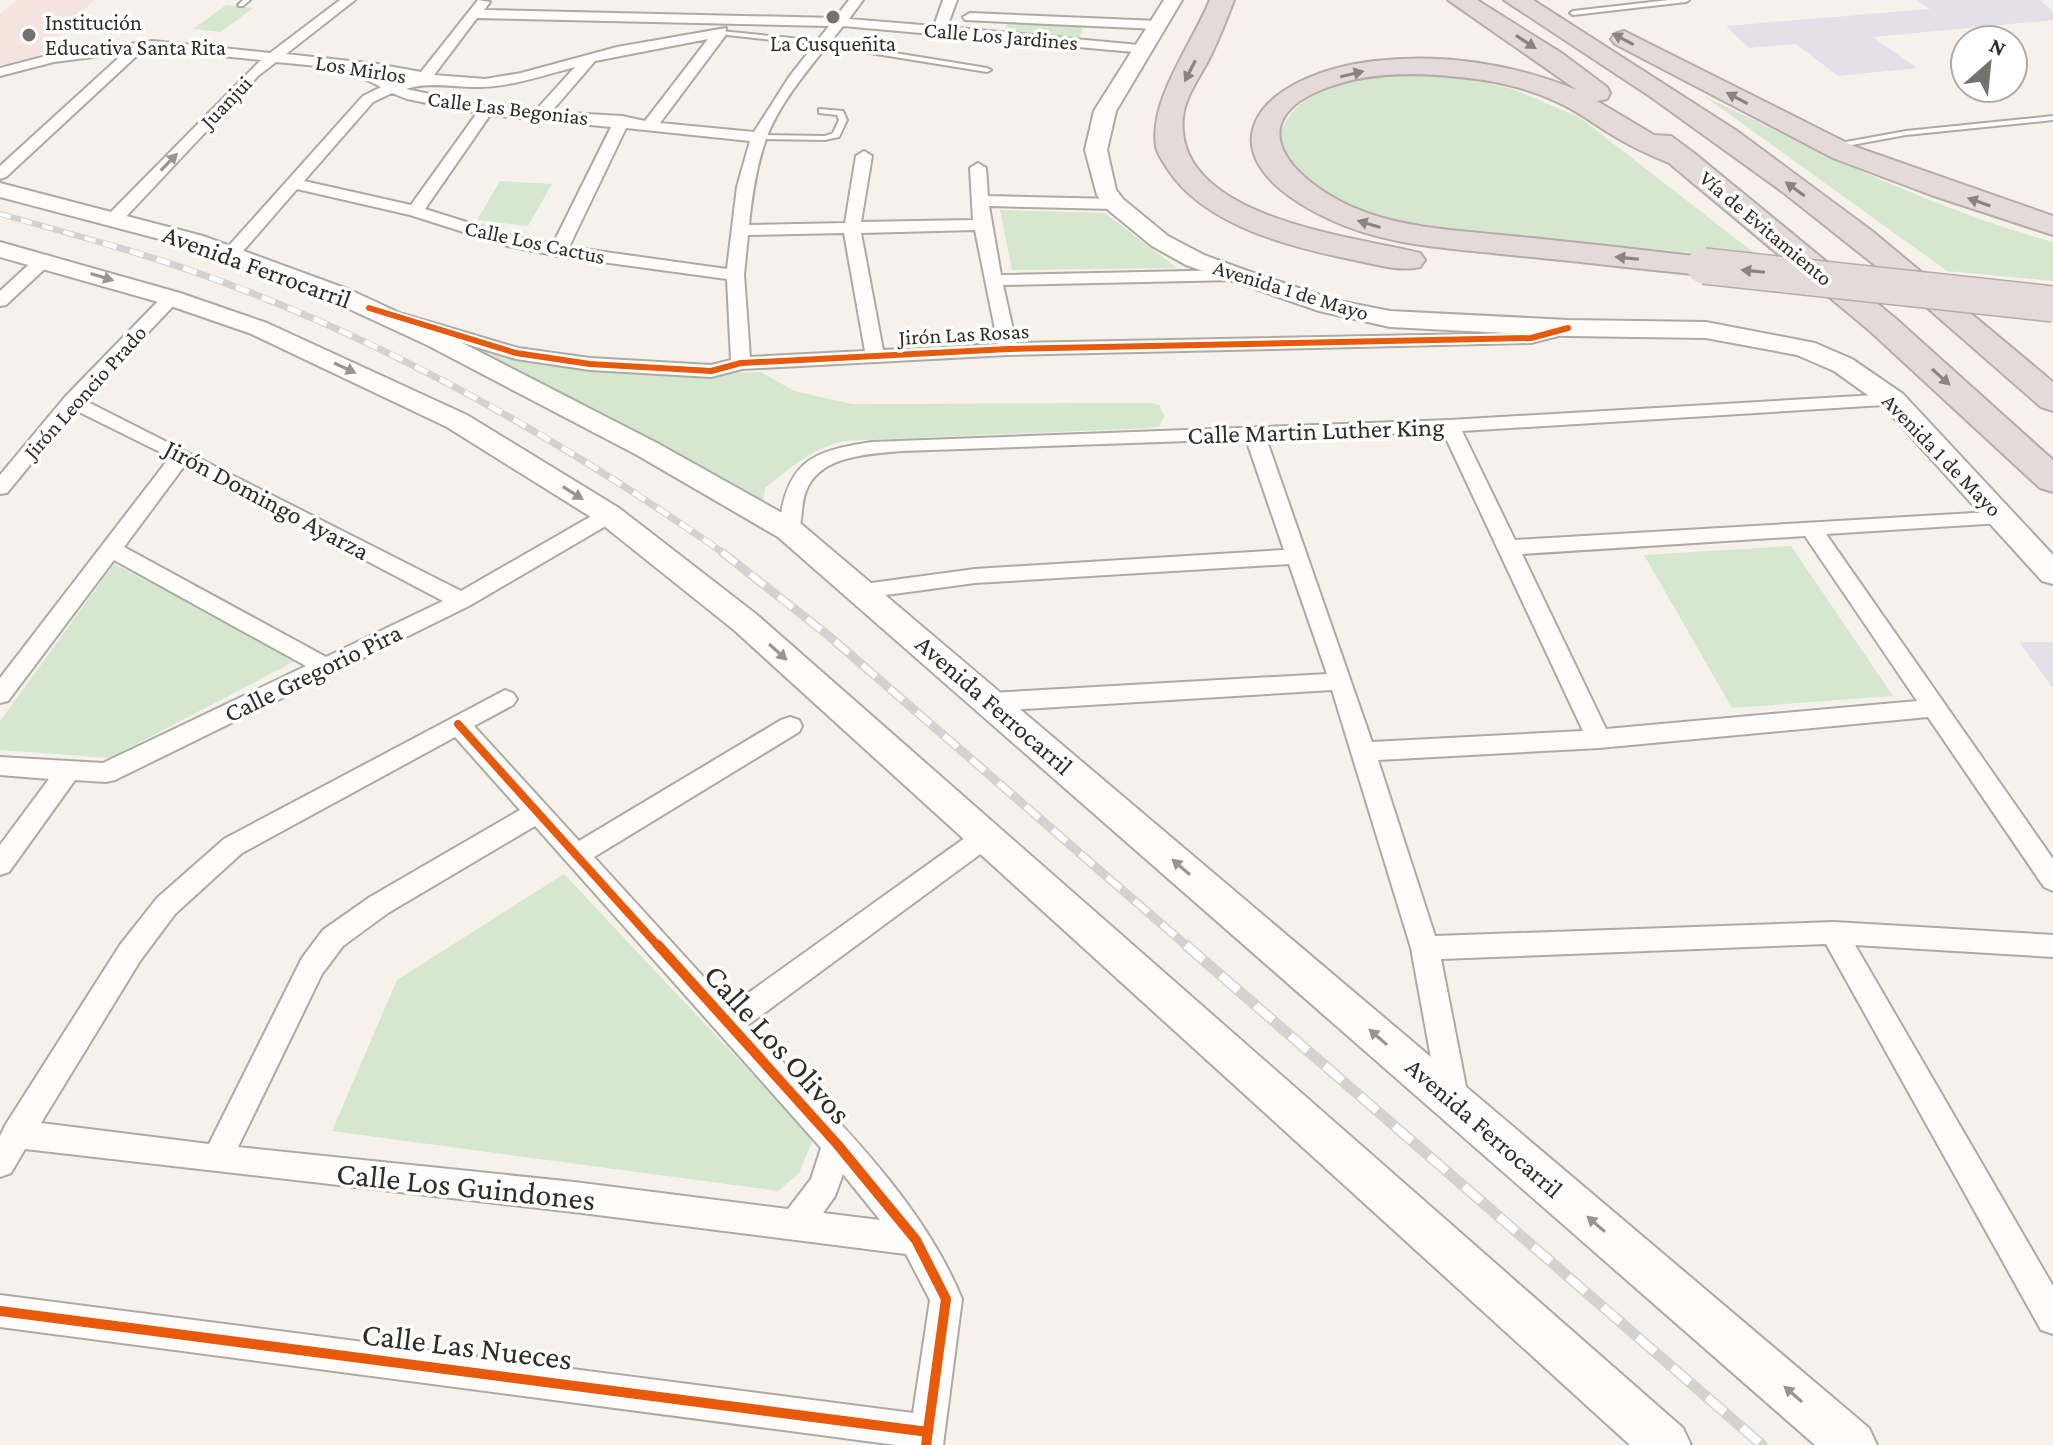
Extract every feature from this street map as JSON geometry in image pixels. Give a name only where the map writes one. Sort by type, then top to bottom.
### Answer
[{"type":"highway","points":[[1222,0],[1168,118],[1170,144],[1178,164],[1193,182],[1218,201],[1294,237],[1387,258],[2053,304]]},
{"type":"highway","name":"Vía de Evitamiento","points":[[1460,0],[1554,60],[1684,159],[1883,325],[2053,480]]},
{"type":"highway","name":"Vía de Evitamiento","points":[[1516,0],[1640,79],[1858,235],[2053,400]]},
{"type":"highway","points":[[1561,6],[1832,146],[1941,189],[2053,226]]},
{"type":"highway","points":[[1684,159],[1633,136],[1566,95],[1512,78],[1453,68],[1397,67],[1321,81],[1286,98],[1271,114],[1266,129],[1268,154],[1281,175],[1324,206],[1356,220],[1420,236],[2053,326]]},
{"type":"main road","name":"Avenida 1 de Mayo","points":[[1173,0],[1105,111],[1096,150],[1105,190],[1115,204],[1160,241],[1195,260],[1236,275],[1328,306],[1390,319],[1568,328],[1706,330],[1806,349],[1843,365],[1893,400],[2053,574]]},
{"type":"main road","name":"Avenida Ferrocarril","points":[[0,190],[115,218],[309,282],[369,308],[720,486],[789,530],[864,591],[1852,1445]]},
{"type":"main road","points":[[0,249],[171,298],[258,328],[457,421],[609,515],[745,622],[1666,1445]]},
{"type":"street","name":"Juanjui","points":[[115,218],[261,67],[278,57],[348,0]]},
{"type":"street","points":[[231,254],[368,99],[423,79],[484,0]]},
{"type":"street","points":[[741,363],[735,275],[745,187],[759,137],[821,43],[856,0]]},
{"type":"street","points":[[950,0],[942,23],[1158,25]]},
{"type":"street","name":"Calle Los Jardines","points":[[473,14],[942,23],[1145,49]]},
{"type":"street","points":[[651,124],[729,19]]},
{"type":"street","name":"Los Mirlos","points":[[0,72],[54,58],[140,46],[278,57],[377,68],[453,83],[485,83],[617,51],[720,33]]},
{"type":"street","points":[[0,174],[140,46]]},
{"type":"street","points":[[540,115],[590,59]]},
{"type":"street","name":"Calle Las Begonias","points":[[261,67],[363,73],[407,95],[486,110],[622,121],[759,137]]},
{"type":"street","points":[[415,211],[486,110]]},
{"type":"street","points":[[558,251],[622,121]]},
{"type":"street","points":[[864,156],[852,228],[875,356]]},
{"type":"street","points":[[978,168],[982,225],[1008,349]]},
{"type":"street","name":"Calle Los Cactus","points":[[292,183],[415,211],[508,241],[558,251],[735,275]]},
{"type":"street","points":[[980,201],[1115,204]]},
{"type":"street","points":[[740,230],[982,225]]},
{"type":"street","points":[[0,301],[44,260]]},
{"type":"street","points":[[994,280],[1236,275]]},
{"type":"street","name":"Jirón Leoncio Prado","points":[[0,488],[72,401],[171,298]]},
{"type":"street","name":"Jirón Las Rosas","points":[[369,308],[531,355],[590,364],[711,371],[741,363],[1008,349],[1531,338],[1568,328]]},
{"type":"street","name":"Calle Martin Luther King","points":[[789,530],[795,491],[813,465],[854,450],[902,445],[1450,426],[1893,400]]},
{"type":"street","name":"Jirón Domingo Ayarza","points":[[72,401],[461,601]]},
{"type":"street","points":[[1450,426],[1599,739]]},
{"type":"street","points":[[1254,433],[1341,681],[1425,948],[1454,1102]]},
{"type":"street","points":[[0,695],[182,455]]},
{"type":"street","name":"Calle Gregorio Pira","points":[[0,766],[106,773],[461,601],[609,515]]},
{"type":"street","points":[[1507,548],[2001,516]]},
{"type":"street","points":[[1812,530],[2053,880]]},
{"type":"street","points":[[111,549],[325,666]]},
{"type":"street","points":[[864,591],[975,576],[1298,556]]},
{"type":"street","points":[[990,702],[1341,681]]},
{"type":"street","points":[[0,1163],[130,953],[166,906],[233,846],[505,699]]},
{"type":"street","points":[[1363,752],[1599,739],[1934,708]]},
{"type":"street","name":"Calle Los Olivos","points":[[458,724],[837,1144],[916,1240],[946,1299],[927,1438]]},
{"type":"street","points":[[575,856],[790,726]]},
{"type":"street","points":[[0,865],[68,771]]},
{"type":"street","points":[[217,1159],[312,966],[333,938],[379,905],[536,813]]},
{"type":"street","points":[[727,1024],[985,837]]},
{"type":"street","points":[[1425,948],[1834,933],[2053,946]]},
{"type":"street","points":[[1834,933],[2053,1318]]},
{"type":"street","name":"Calle Los Guindones","points":[[17,1134],[574,1197],[916,1240]]},
{"type":"street","points":[[795,1225],[824,1186],[837,1144]]},
{"type":"street","name":"Calle Las Nueces","points":[[0,1311],[927,1438]]},
{"type":"lane","points":[[1561,6],[1686,0]]},
{"type":"lane","points":[[720,33],[821,43],[987,70]]},
{"type":"lane","points":[[759,137],[825,138],[836,135],[843,120],[840,113],[822,111]]},
{"type":"lane","points":[[1832,146],[1906,133],[2053,118]]},
{"type":"shaded area","name":"Institución Educativa Santa Rita","points":[[16,0],[94,0],[36,57],[0,65],[0,14]]},
{"type":"green space","points":[[226,5],[253,8],[221,32],[193,29]]},
{"type":"green space","points":[[1008,20],[1084,24],[1079,39],[1004,34]]},
{"type":"green space","points":[[1405,74],[1474,80],[1513,89],[1579,117],[1762,259],[1424,229],[1371,216],[1308,187],[1278,144],[1285,125],[1296,109],[1327,89],[1366,79]]},
{"type":"green space","points":[[1704,96],[1919,196],[2053,242],[2053,281],[1947,271]]},
{"type":"green space","points":[[500,181],[552,184],[528,226],[477,220]]},
{"type":"green space","points":[[1000,210],[1105,213],[1177,268],[1012,270]]},
{"type":"green space","points":[[422,329],[539,364],[655,374],[761,372],[794,391],[852,404],[1153,403],[1160,406],[1164,416],[1160,426],[1148,428],[844,441],[812,454],[765,488],[763,505]]},
{"type":"green space","points":[[1791,546],[1893,696],[1732,708],[1644,555]]},
{"type":"green space","points":[[114,564],[299,659],[110,758],[0,750],[0,721]]},
{"type":"green space","points":[[564,874],[813,1139],[799,1173],[778,1191],[332,1131],[397,980]]},
{"type":"building","points":[[1917,0],[2040,0],[2053,12],[2053,20],[1949,24],[1949,30],[1873,37],[1917,68],[1838,76],[1796,44],[1749,48],[1726,26],[1930,9]]},
{"type":"building","points":[[2019,642],[2053,642],[2053,688]]},
{"type":"railway","points":[[0,214],[104,243]]},
{"type":"railway","points":[[104,243],[110,245]]},
{"type":"railway","points":[[104,243],[268,299],[427,372],[579,458],[725,554]]},
{"type":"railway","points":[[722,552],[829,636],[1188,947]]},
{"type":"railway","points":[[1186,945],[1762,1445]]},
{"type":"cycle path","points":[[369,308],[516,353],[590,364],[711,371],[741,363],[1008,349],[1531,338],[1568,328]]},
{"type":"cycle path","points":[[458,724],[837,1144],[916,1240],[946,1299],[926,1445]]},
{"type":"cycle path","points":[[0,1311],[928,1432]]},
{"type":"place","name":"La Cusqueñita","points":[[833,17]]},
{"type":"place","name":"Institución Educativa Santa Rita","points":[[29,35]]}]
